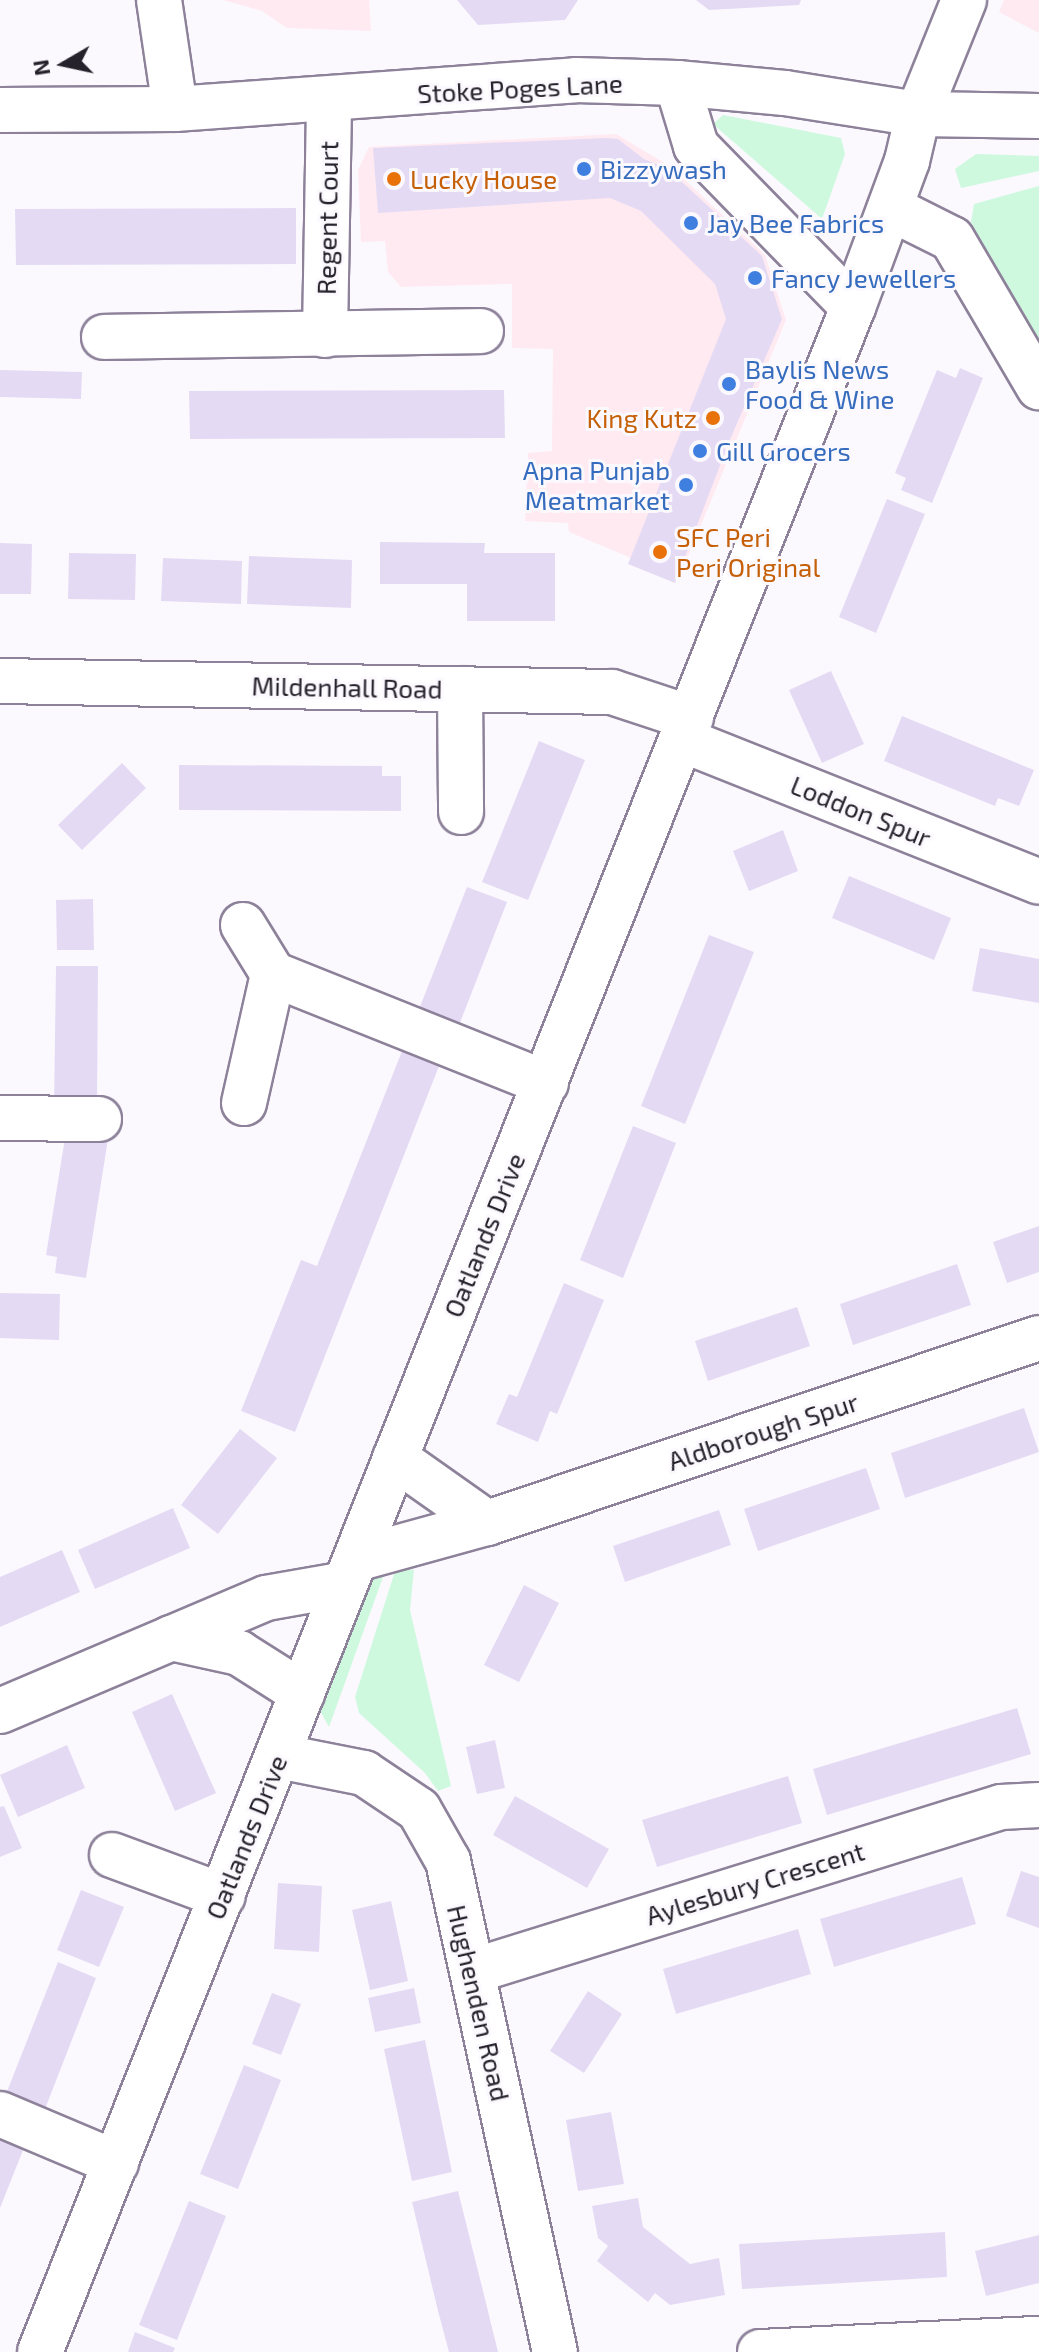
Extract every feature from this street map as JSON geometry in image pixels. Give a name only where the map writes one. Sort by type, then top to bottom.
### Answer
[{"type":"street","points":[[159,0],[175,109]]},
{"type":"street","name":"Oatlands Drive","points":[[40,2352],[853,307],[890,208],[918,114],[964,0]]},
{"type":"street","name":"Stoke Poges Lane","points":[[0,110],[175,109],[329,101],[576,80],[677,83],[785,93],[918,114],[1039,116]]},
{"type":"street","points":[[677,83],[696,146],[853,307]]},
{"type":"street","name":"Regent Court","points":[[325,335],[329,101]]},
{"type":"street","points":[[890,208],[952,239],[1039,387]]},
{"type":"street","points":[[104,337],[160,349],[325,335],[481,331]]},
{"type":"street","name":"Mildenhall Road","points":[[0,681],[612,692],[687,729]]},
{"type":"street","points":[[460,689],[461,812]]},
{"type":"street","name":"Loddon Spur","points":[[687,729],[1039,882]]},
{"type":"street","points":[[243,925],[273,974],[546,1083]]},
{"type":"street","points":[[244,1103],[273,974]]},
{"type":"street","points":[[0,1118],[99,1119]]},
{"type":"street","name":"Aldborough Spur","points":[[0,1711],[266,1598],[1039,1338]]},
{"type":"street","points":[[395,1458],[487,1523]]},
{"type":"street","points":[[171,1638],[239,1653],[302,1693]]},
{"type":"street","name":"Hughenden Road","points":[[278,1756],[364,1773],[419,1810],[448,1861],[555,2352]]},
{"type":"street","name":"Aylesbury Crescent","points":[[473,1971],[1001,1807],[1039,1805]]},
{"type":"street","points":[[112,1855],[223,1896]]},
{"type":"street","points":[[0,2114],[116,2163]]},
{"type":"street","points":[[760,2352],[1039,2339]]},
{"type":"shaded area","points":[[223,0],[369,0],[371,31],[287,28],[262,11]]},
{"type":"shaded area","points":[[1004,0],[1039,0],[1039,33],[999,12]]},
{"type":"shaded area","points":[[616,134],[671,167],[765,255],[786,320],[679,578],[569,532],[568,523],[525,521],[528,453],[552,451],[553,349],[512,348],[512,284],[401,287],[388,272],[385,241],[361,242],[358,170],[369,147]]},
{"type":"green space","points":[[723,115],[841,138],[845,154],[822,219],[713,124]]},
{"type":"green space","points":[[976,154],[1039,156],[1039,171],[961,188],[955,169]]},
{"type":"green space","points":[[1039,186],[1039,342],[971,222],[974,204]]},
{"type":"green space","points":[[387,1566],[329,1727],[318,1707],[358,1580]]},
{"type":"green space","points":[[396,1568],[414,1570],[410,1610],[451,1786],[438,1791],[425,1773],[359,1713],[355,1697]]},
{"type":"building","points":[[457,0],[578,0],[565,20],[478,25]]},
{"type":"building","points":[[696,0],[801,0],[799,5],[709,10]]},
{"type":"building","points":[[618,139],[644,159],[668,169],[762,256],[782,319],[729,442],[675,583],[628,564],[726,319],[715,284],[641,211],[610,198],[378,213],[373,148]]},
{"type":"building","points":[[296,208],[296,264],[16,265],[15,209]]},
{"type":"building","points":[[960,368],[983,378],[932,503],[901,490],[906,478],[895,473],[937,370],[956,378]]},
{"type":"building","points":[[0,370],[82,372],[81,399],[0,397]]},
{"type":"building","points":[[504,390],[505,438],[190,439],[189,391]]},
{"type":"building","points":[[887,499],[925,514],[876,633],[839,617]]},
{"type":"building","points":[[380,542],[485,543],[484,553],[555,553],[555,621],[467,621],[467,584],[380,584]]},
{"type":"building","points":[[0,543],[32,544],[31,594],[0,594]]},
{"type":"building","points":[[69,553],[136,554],[135,600],[68,599]]},
{"type":"building","points":[[249,556],[352,560],[351,608],[247,604]]},
{"type":"building","points":[[163,558],[242,561],[241,604],[161,601]]},
{"type":"building","points":[[831,671],[864,744],[822,763],[789,690]]},
{"type":"building","points":[[902,716],[1034,770],[1019,806],[998,798],[995,806],[884,761]]},
{"type":"building","points":[[539,741],[585,760],[528,900],[482,882]]},
{"type":"building","points":[[122,763],[146,788],[82,850],[58,825]]},
{"type":"building","points":[[179,765],[382,766],[382,776],[401,776],[401,811],[179,810]]},
{"type":"building","points":[[783,830],[798,871],[749,891],[733,851]]},
{"type":"building","points":[[849,876],[951,918],[934,960],[832,918]]},
{"type":"building","points":[[467,887],[507,902],[454,1038],[414,1022]]},
{"type":"building","points":[[93,899],[94,950],[57,950],[56,900]]},
{"type":"building","points":[[709,935],[754,952],[685,1124],[641,1106]]},
{"type":"building","points":[[980,948],[1039,959],[1039,1003],[972,991]]},
{"type":"building","points":[[56,966],[98,966],[97,1109],[54,1108]]},
{"type":"building","points":[[406,1041],[443,1056],[295,1432],[241,1411],[301,1260],[317,1266]]},
{"type":"building","points":[[633,1126],[676,1143],[623,1278],[580,1260]]},
{"type":"building","points":[[66,1132],[108,1139],[86,1278],[55,1273],[57,1257],[46,1255]]},
{"type":"building","points":[[1039,1226],[1039,1272],[1007,1283],[993,1242]]},
{"type":"building","points":[[957,1264],[971,1305],[853,1345],[840,1304]]},
{"type":"building","points":[[564,1283],[604,1300],[557,1414],[550,1411],[538,1442],[496,1424],[509,1394],[517,1397]]},
{"type":"building","points":[[0,1293],[60,1294],[59,1340],[0,1338]]},
{"type":"building","points":[[797,1307],[810,1346],[708,1381],[695,1341]]},
{"type":"building","points":[[1024,1408],[1039,1452],[905,1498],[891,1453]]},
{"type":"building","points":[[240,1429],[277,1458],[218,1534],[181,1505]]},
{"type":"building","points":[[866,1468],[880,1509],[758,1551],[744,1509]]},
{"type":"building","points":[[173,1508],[190,1548],[95,1589],[78,1550]]},
{"type":"building","points":[[719,1510],[731,1545],[625,1582],[613,1546]]},
{"type":"building","points":[[62,1550],[80,1592],[0,1627],[0,1577]]},
{"type":"building","points":[[524,1585],[559,1603],[519,1682],[484,1665]]},
{"type":"building","points":[[172,1694],[216,1793],[175,1811],[132,1712]]},
{"type":"building","points":[[1017,1708],[1031,1754],[827,1815],[813,1769]]},
{"type":"building","points":[[495,1740],[505,1788],[477,1794],[466,1747]]},
{"type":"building","points":[[67,1745],[85,1788],[18,1817],[0,1775]]},
{"type":"building","points":[[788,1776],[802,1823],[657,1867],[642,1820]]},
{"type":"building","points":[[515,1796],[609,1849],[587,1888],[493,1835]]},
{"type":"building","points":[[4,1806],[22,1848],[0,1857],[0,1807]]},
{"type":"building","points":[[1021,1871],[1039,1877],[1039,1928],[1006,1916]]},
{"type":"building","points":[[962,1877],[976,1924],[834,1967],[820,1919]]},
{"type":"building","points":[[278,1883],[322,1886],[319,1952],[274,1949]]},
{"type":"building","points":[[81,1890],[124,1907],[99,1967],[57,1950]]},
{"type":"building","points":[[391,1901],[408,1981],[370,1990],[352,1910]]},
{"type":"building","points":[[798,1929],[811,1974],[676,2014],[663,1969]]},
{"type":"building","points":[[58,1962],[96,1978],[45,2109],[6,2094]]},
{"type":"building","points":[[414,1988],[421,2023],[375,2032],[368,1998]]},
{"type":"building","points":[[588,1991],[622,2014],[584,2073],[550,2051]]},
{"type":"building","points":[[272,1993],[301,2004],[281,2055],[252,2044]]},
{"type":"building","points":[[425,2040],[452,2172],[412,2181],[384,2049]]},
{"type":"building","points":[[244,2065],[281,2080],[238,2189],[200,2174]]},
{"type":"building","points":[[611,2112],[624,2184],[578,2191],[566,2120]]},
{"type":"building","points":[[0,2118],[31,2130],[0,2208]]},
{"type":"building","points":[[458,2191],[498,2352],[449,2352],[438,2311],[412,2202]]},
{"type":"building","points":[[638,2198],[643,2227],[690,2264],[719,2258],[725,2295],[670,2305],[655,2293],[648,2302],[597,2261],[608,2246],[598,2238],[592,2206]]},
{"type":"building","points":[[189,2201],[226,2216],[177,2340],[139,2325]]},
{"type":"building","points":[[945,2232],[947,2277],[742,2289],[739,2244]]},
{"type":"building","points":[[1039,2235],[1039,2283],[986,2296],[975,2251]]},
{"type":"building","points":[[135,2332],[175,2348],[173,2352],[128,2352]]},
{"type":"place","name":"Bizzywash","points":[[584,169]]},
{"type":"place","name":"Lucky House","points":[[394,179]]},
{"type":"place","name":"Jay Bee Fabrics","points":[[691,223]]},
{"type":"place","name":"Fancy Jewellers","points":[[755,278]]},
{"type":"place","name":"Baylis News Food & Wine","points":[[729,384]]},
{"type":"place","name":"King Kutz","points":[[713,418]]},
{"type":"place","name":"Gill Grocers","points":[[700,451]]},
{"type":"place","name":"Apna Punjab Meatmarket","points":[[686,485]]},
{"type":"place","name":"SFC Peri Peri Original","points":[[660,552]]}]
